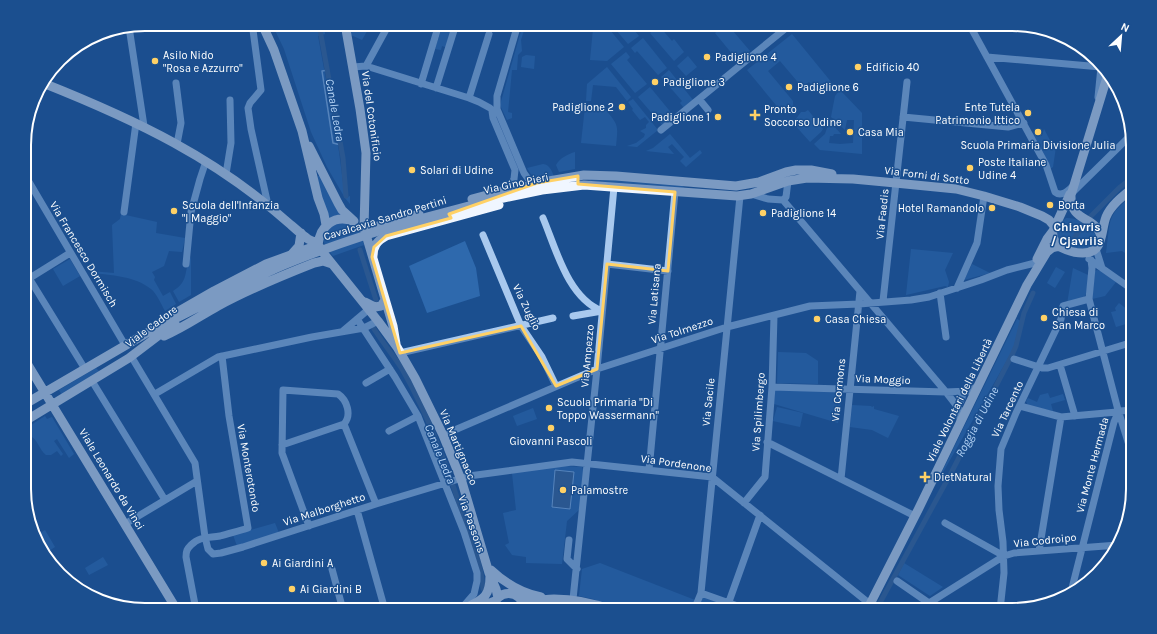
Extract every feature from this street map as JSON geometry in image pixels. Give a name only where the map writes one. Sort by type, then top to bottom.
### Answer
[{"type":"main road","points":[[144,334],[166,318],[214,290],[269,267],[292,254],[318,245],[323,229],[324,214],[318,198],[302,132],[274,50],[265,31]]},
{"type":"main road","name":"Via del Cotonificio","points":[[346,31],[366,153],[367,165],[364,228],[393,326]]},
{"type":"main road","points":[[1106,81],[1070,191],[1058,216],[1053,238],[1060,246],[1074,252],[1090,252],[1096,249],[1100,243],[1106,216],[1117,200],[1126,193]]},
{"type":"main road","name":"Via Martignacco","points":[[48,85],[140,124],[206,161],[268,205],[302,234],[318,245],[378,321],[399,350],[415,378],[443,435],[459,479],[496,589],[496,603]]},
{"type":"main road","points":[[302,132],[342,210],[364,228],[371,228],[507,192],[539,186]]},
{"type":"main road","points":[[742,192],[786,172],[806,174]]},
{"type":"main road","points":[[313,179],[317,174],[324,175]]},
{"type":"main road","points":[[742,192],[788,181],[806,174]]},
{"type":"main road","name":"Via Forni di Sotto","points":[[806,174],[956,189],[1020,207],[1049,220],[1054,229]]},
{"type":"main road","name":"Via Gino Pieri","points":[[480,203],[539,186],[616,176],[683,182],[742,192]]},
{"type":"main road","name":"Via Gino Pieri","points":[[581,180],[614,187],[675,192],[742,192]]},
{"type":"main road","points":[[683,182],[692,193]]},
{"type":"main road","points":[[372,257],[374,247],[379,240],[386,236],[535,194],[539,186]]},
{"type":"main road","points":[[1070,191],[1072,208],[1079,216],[1092,224],[1099,231],[1101,236]]},
{"type":"main road","name":"Via Gino Pieri","points":[[480,203],[507,192]]},
{"type":"main road","name":"Cavalcavia Sandro Pertini","points":[[190,312],[269,267],[348,240],[480,203]]},
{"type":"main road","points":[[291,272],[284,268],[282,263],[299,246],[302,234],[312,236],[323,229],[330,222],[344,218],[354,221],[360,219],[364,213]]},
{"type":"main road","points":[[1058,216],[1068,214],[1079,216]]},
{"type":"main road","name":"Via Forni di Sotto","points":[[1042,216],[1058,216]]},
{"type":"main road","points":[[1092,224],[1106,216]]},
{"type":"main road","points":[[390,222],[393,234]]},
{"type":"main road","points":[[1037,264],[1047,239],[1054,229]]},
{"type":"main road","points":[[1037,264],[1049,250],[1060,246]]},
{"type":"main road","points":[[250,289],[319,262],[327,262],[332,264]]},
{"type":"main road","name":"Viale Volontari della Libertà","points":[[870,603],[980,384],[1037,264]]},
{"type":"main road","points":[[153,340],[175,331],[272,277],[276,273],[277,269],[274,265],[269,267]]},
{"type":"main road","points":[[360,298],[370,306],[375,307],[380,306],[385,300]]},
{"type":"main road","name":"Viale Cadore","points":[[31,400],[144,334],[190,312]]},
{"type":"main road","name":"Viale Cadore","points":[[31,417],[131,356],[190,312]]},
{"type":"main road","name":"Via Martignacco","points":[[393,326],[399,350]]},
{"type":"main road","points":[[98,361],[104,373]]},
{"type":"main road","name":"Viale Leonardo da Vinci","points":[[31,370],[172,603]]},
{"type":"main road","points":[[490,572],[523,592],[552,599]]},
{"type":"main road","points":[[473,603],[486,595],[490,588],[490,572]]},
{"type":"main road","name":"Via Martignacco","points":[[490,572],[501,587],[509,593],[516,595],[520,599]]},
{"type":"main road","points":[[496,603],[505,594],[509,593]]},
{"type":"main road","points":[[520,599],[528,601],[552,599],[573,600],[594,603]]},
{"type":"main road","points":[[520,599],[522,603]]},
{"type":"street","points":[[253,31],[261,90],[250,103],[248,108],[251,129],[268,205]]},
{"type":"street","points":[[365,66],[385,31]]},
{"type":"street","points":[[421,84],[438,31]]},
{"type":"street","points":[[436,88],[454,31]]},
{"type":"street","points":[[516,31],[493,106],[506,138],[524,173],[529,180],[539,186]]},
{"type":"street","points":[[661,130],[782,31]]},
{"type":"street","points":[[973,31],[1024,123],[1048,170],[1055,192],[1061,194],[1070,191],[1091,174],[1126,140]]},
{"type":"street","points":[[124,212],[140,124],[129,32]]},
{"type":"street","points":[[469,98],[489,34]]},
{"type":"street","name":"Via del Cotonificio","points":[[349,46],[353,49],[356,62],[365,66]]},
{"type":"street","points":[[987,57],[1094,66]]},
{"type":"street","points":[[353,67],[365,66],[493,106]]},
{"type":"street","points":[[1097,109],[1100,74]]},
{"type":"street","name":"Via Faedis","points":[[883,301],[907,82]]},
{"type":"street","points":[[176,83],[181,123],[177,144]]},
{"type":"street","points":[[699,99],[708,110]]},
{"type":"street","points":[[226,174],[231,136],[230,100]]},
{"type":"street","points":[[903,117],[1008,127],[1024,123]]},
{"type":"street","points":[[506,138],[515,170],[514,179],[507,192]]},
{"type":"street","points":[[186,264],[191,212],[206,161]]},
{"type":"street","points":[[783,200],[786,194],[788,181]]},
{"type":"street","name":"Via Francesco Dormisch","points":[[31,185],[125,345]]},
{"type":"street","name":"Via Ampezzo","points":[[573,600],[588,464],[614,187]]},
{"type":"street","name":"Via Latisana","points":[[649,470],[675,192]]},
{"type":"street","points":[[742,192],[768,199],[783,200],[958,406],[961,412],[959,424]]},
{"type":"street","name":"Via Sacile","points":[[697,603],[701,593],[742,192]]},
{"type":"street","points":[[957,288],[977,243],[984,196]]},
{"type":"street","points":[[543,218],[570,282],[591,306],[602,311]]},
{"type":"street","name":"Via Zuglio","points":[[483,235],[521,326],[542,357],[556,386]]},
{"type":"street","points":[[1096,249],[1102,268]]},
{"type":"street","points":[[1081,252],[1126,285]]},
{"type":"street","points":[[31,277],[70,253]]},
{"type":"street","points":[[1091,260],[1092,268],[1089,299],[1102,352],[1126,435]]},
{"type":"street","points":[[607,264],[668,271]]},
{"type":"street","name":"Via Tolmezzo","points":[[443,435],[597,369],[727,327],[810,306],[911,300],[957,288],[1007,270],[1037,264]]},
{"type":"street","points":[[31,286],[85,369]]},
{"type":"street","name":"Via Cormons","points":[[841,479],[860,290]]},
{"type":"street","points":[[940,293],[946,337]]},
{"type":"street","name":"Via Tarcento","points":[[1001,603],[1004,574],[1004,556],[998,510],[998,486],[1000,457],[1006,436],[1061,320],[1063,306],[1089,299]]},
{"type":"street","points":[[343,331],[368,309]]},
{"type":"street","points":[[573,316],[602,311]]},
{"type":"street","name":"Via Spilimbergo","points":[[744,503],[765,476],[772,387],[774,316]]},
{"type":"street","points":[[399,350],[521,326],[552,318]]},
{"type":"street","name":"Via Passons","points":[[357,319],[390,369],[418,416],[447,483],[477,573],[476,587],[473,596],[467,603]]},
{"type":"street","points":[[155,394],[214,359],[222,356],[364,328],[378,321]]},
{"type":"street","points":[[1014,358],[1039,367],[1048,368],[1126,344]]},
{"type":"street","points":[[131,356],[195,463],[205,537]]},
{"type":"street","name":"Via Monterotondo","points":[[195,603],[186,554],[188,548],[196,541],[205,537],[228,534],[248,528],[229,416],[222,356]]},
{"type":"street","points":[[1060,365],[1074,416]]},
{"type":"street","points":[[366,383],[390,369]]},
{"type":"street","points":[[92,381],[165,500]]},
{"type":"street","name":"Via Moggio","points":[[772,387],[946,392],[969,391],[980,384]]},
{"type":"street","points":[[282,445],[344,424],[348,419],[348,413],[343,398],[338,394],[283,390],[282,445],[282,453],[309,526]]},
{"type":"street","points":[[958,406],[962,398],[963,391]]},
{"type":"street","points":[[1020,406],[1061,417],[1126,411]]},
{"type":"street","name":"Via Monte Hermada","points":[[1073,585],[1119,412]]},
{"type":"street","points":[[388,431],[418,416]]},
{"type":"street","points":[[1039,551],[1061,417]]},
{"type":"street","points":[[344,424],[376,504]]},
{"type":"street","points":[[767,442],[914,516]]},
{"type":"street","name":"Via Pordenone","points":[[459,479],[469,476],[562,462],[712,477],[760,515],[863,603]]},
{"type":"street","name":"Via Malborghetto","points":[[205,537],[209,551],[213,554],[217,554],[459,479]]},
{"type":"street","points":[[125,524],[197,481]]},
{"type":"street","points":[[356,510],[383,603]]},
{"type":"street","points":[[728,603],[760,515]]},
{"type":"street","points":[[945,523],[1004,556]]},
{"type":"street","points":[[569,540],[567,559],[577,569]]},
{"type":"street","name":"Via Codroipo","points":[[929,603],[1004,556],[1014,553],[1111,545]]},
{"type":"street","points":[[332,569],[341,603]]},
{"type":"street","points":[[897,581],[929,603]]},
{"type":"street","points":[[701,593],[721,603]]},
{"type":"highlighted area","points":[[578,176],[578,184],[675,192],[668,271],[607,264],[597,369],[556,386],[521,326],[400,353],[372,257],[374,247],[386,236],[451,218],[449,214],[537,183]]},
{"type":"shaded area","points":[[275,31],[325,31],[325,34],[318,36],[339,152],[345,198],[327,167],[311,132],[284,49]]},
{"type":"shaded area","points":[[351,31],[367,31],[362,40],[351,35]]},
{"type":"shaded area","points":[[441,31],[453,31],[448,48],[442,46],[441,50],[435,49]]},
{"type":"shaded area","points":[[521,31],[524,31],[521,40],[522,51],[518,55],[517,70],[512,70],[508,112],[512,113],[512,118],[507,120],[500,105]]},
{"type":"shaded area","points":[[593,31],[611,31],[624,47],[607,61],[590,60]]},
{"type":"shaded area","points":[[617,31],[635,31],[639,36],[628,44]]},
{"type":"shaded area","points":[[653,31],[663,31],[672,41],[674,39],[684,52],[674,61],[650,33]]},
{"type":"shaded area","points":[[718,31],[733,31],[750,51],[738,61],[715,33]]},
{"type":"shaded area","points":[[792,34],[832,83],[819,94],[809,82],[802,87],[780,61],[768,71],[793,101],[793,108],[790,107],[780,110],[747,70]]},
{"type":"shaded area","points":[[643,38],[667,68],[658,75],[637,51],[635,53],[631,48]]},
{"type":"shaded area","points":[[626,52],[630,57],[627,60],[647,84],[635,93],[611,64]]},
{"type":"shaded area","points":[[526,55],[535,56],[534,69],[521,67],[522,57]]},
{"type":"shaded area","points":[[688,56],[697,67],[686,76],[677,66]]},
{"type":"shaded area","points":[[607,67],[631,97],[627,101],[616,87],[593,85],[591,101],[586,101],[587,84]]},
{"type":"shaded area","points":[[669,70],[693,100],[684,108],[680,103],[682,101],[661,77]]},
{"type":"shaded area","points":[[650,87],[673,115],[662,125],[638,97]]},
{"type":"shaded area","points":[[840,90],[862,113],[862,154],[820,150],[814,144],[825,134],[828,125],[833,125],[841,134],[834,134],[833,136],[830,136],[829,143],[853,143],[854,120],[847,120],[845,130],[831,117],[835,96]]},
{"type":"shaded area","points":[[633,99],[658,130],[637,147],[627,146],[636,143],[644,137],[645,134],[640,131],[646,128],[646,125],[649,122],[645,117],[640,120],[632,110],[633,109],[628,102]]},
{"type":"shaded area","points":[[585,107],[605,109],[610,115],[617,130],[616,146],[581,143]]},
{"type":"shaded area","points":[[808,110],[823,129],[810,142],[793,123],[801,112]]},
{"type":"shaded area","points":[[1044,129],[1053,146],[1056,147],[1053,167],[1050,169],[1032,133],[1042,136]]},
{"type":"shaded area","points":[[670,134],[690,158],[700,150],[702,153],[686,167],[680,161],[684,157],[672,144],[668,147],[674,154],[646,151],[653,148]]},
{"type":"shaded area","points":[[575,152],[575,169],[559,172],[556,165],[560,160]]},
{"type":"shaded area","points":[[543,164],[549,167],[554,177],[535,177],[527,168]]},
{"type":"shaded area","points":[[320,176],[341,215],[328,219],[316,178]]},
{"type":"shaded area","points":[[588,179],[680,184],[688,191],[590,181]]},
{"type":"shaded area","points":[[350,196],[350,204],[345,198]]},
{"type":"shaded area","points":[[1126,200],[1126,254],[1122,251],[1106,253],[1109,226],[1113,214]]},
{"type":"shaded area","points":[[121,214],[157,222],[156,233],[185,238],[182,252],[169,251],[164,266],[152,272],[155,277],[154,280],[163,296],[170,292],[176,304],[165,311],[159,299],[151,289],[138,281],[91,273],[90,271],[114,273],[112,225],[120,219]]},
{"type":"shaded area","points":[[1066,218],[1076,219],[1084,223],[1095,233],[1097,237],[1094,246],[1090,248],[1076,248],[1059,241],[1059,228]]},
{"type":"shaded area","points":[[335,223],[352,224],[356,226],[360,232],[364,245],[333,256],[324,242],[324,235]]},
{"type":"shaded area","points":[[465,241],[476,268],[480,296],[427,313],[409,266]]},
{"type":"shaded area","points":[[911,249],[953,253],[945,270],[949,282],[948,287],[945,286],[906,295]]},
{"type":"shaded area","points":[[191,257],[191,295],[179,302],[173,291],[182,283]]},
{"type":"shaded area","points":[[70,259],[80,276],[63,286],[53,269]]},
{"type":"shaded area","points":[[972,264],[990,273],[964,280]]},
{"type":"shaded area","points":[[1056,267],[1065,272],[1055,288],[1047,283]]},
{"type":"shaded area","points":[[1073,268],[1088,275],[1087,292],[1080,299],[1067,304]]},
{"type":"shaded area","points":[[1095,271],[1102,271],[1116,282],[1105,296],[1092,299]]},
{"type":"shaded area","points":[[1119,303],[1126,308],[1126,324],[1116,327],[1111,312],[1116,311],[1115,308]]},
{"type":"shaded area","points":[[1017,319],[1021,321],[1014,348],[934,488]]},
{"type":"shaded area","points":[[778,352],[806,353],[818,361],[818,384],[777,383]]},
{"type":"shaded area","points":[[96,368],[99,371],[62,395],[59,390]]},
{"type":"shaded area","points":[[775,390],[842,392],[838,423],[774,404]]},
{"type":"shaded area","points":[[1048,393],[1050,398],[1063,394],[1065,400],[1051,404],[1053,411],[1028,406],[1026,401],[1028,398],[1037,402],[1040,395]]},
{"type":"shaded area","points":[[852,405],[874,406],[874,409],[899,416],[888,438],[872,430],[850,427]]},
{"type":"shaded area","points":[[777,407],[803,413],[800,427],[773,421]]},
{"type":"shaded area","points":[[533,408],[537,419],[517,426],[513,416]]},
{"type":"shaded area","points":[[45,416],[47,419],[52,417],[74,454],[69,458],[57,439],[54,441],[63,454],[61,456],[57,451],[51,455],[46,455],[31,436],[31,425]]},
{"type":"shaded area","points":[[563,466],[582,467],[584,472],[580,509],[567,521],[562,564],[526,563],[526,557],[512,555],[505,545],[509,543],[503,513],[516,510],[512,473]]},
{"type":"shaded area","name":"Palamostre","points":[[555,470],[574,472],[570,509],[552,507]]},
{"type":"shaded area","points":[[275,523],[279,533],[237,546],[233,535]]},
{"type":"shaded area","points":[[45,530],[55,547],[49,551],[40,533]]},
{"type":"shaded area","points":[[103,557],[108,565],[89,575],[85,568]]},
{"type":"shaded area","points":[[600,563],[695,600],[694,603],[603,603],[579,596],[582,569]]},
{"type":"shaded area","points":[[904,563],[943,587],[930,596],[898,575]]},
{"type":"shaded area","points":[[702,596],[720,603],[700,603]]},
{"type":"waterway","name":"Canale Ledra","points":[[320,31],[343,158],[346,196]]},
{"type":"waterway","points":[[328,70],[322,71],[333,143],[341,145]]},
{"type":"waterway","name":"Roggia di Udine","points":[[1090,217],[1126,182]]},
{"type":"waterway","name":"Roggia di Udine","points":[[1074,238],[1084,225]]},
{"type":"waterway","name":"Canale Ledra","points":[[360,250],[376,300]]},
{"type":"waterway","name":"Roggia di Udine","points":[[880,603],[950,475],[1012,355],[1016,346],[1024,313],[1033,293]]},
{"type":"waterway","name":"Canale Ledra","points":[[374,329],[402,369],[430,426],[446,465],[474,549],[481,573],[483,589]]},
{"type":"waterway","name":"Roggia di Udine","points":[[950,475],[965,445]]},
{"type":"place","name":"Padiglione 4","points":[[707,57]]},
{"type":"place","name":"Asilo Nido \"Rosa e Azzurro\"","points":[[155,61]]},
{"type":"place","name":"Edificio 40","points":[[858,67]]},
{"type":"place","name":"Padiglione 3","points":[[655,82]]},
{"type":"place","name":"Padiglione 6","points":[[789,87]]},
{"type":"place","name":"Padiglione 2","points":[[622,107]]},
{"type":"place","name":"Ente Tutela Patrimonio Ittico","points":[[1028,113]]},
{"type":"place","name":"Pronto Soccorso Udine","points":[[755,115]]},
{"type":"place","name":"Padiglione 1","points":[[718,117]]},
{"type":"place","name":"Casa Mia","points":[[850,132]]},
{"type":"place","name":"Scuola Primaria Divisione Julia","points":[[1038,132]]},
{"type":"place","name":"Poste Italiane Udine 4","points":[[970,168]]},
{"type":"place","name":"Solari di Udine","points":[[412,170]]},
{"type":"place","name":"Borta","points":[[1050,205]]},
{"type":"place","name":"Hotel Ramandolo","points":[[992,208]]},
{"type":"place","name":"Scuola dell'Infanzia \"I Maggio\"","points":[[174,211]]},
{"type":"place","name":"Padiglione 14","points":[[763,213]]},
{"type":"place","name":"Chiesa di San Marco","points":[[1044,318]]},
{"type":"place","name":"Casa Chiesa","points":[[817,319]]},
{"type":"place","name":"Scuola Primaria \"Di Toppo Wassermann\"","points":[[549,408]]},
{"type":"place","name":"Giovanni Pascoli","points":[[551,428]]},
{"type":"place","name":"DietNatural","points":[[925,477]]},
{"type":"place","name":"Palamostre","points":[[563,490]]},
{"type":"place","name":"Ai Giardini A","points":[[264,563]]},
{"type":"place","name":"Ai Giardini B","points":[[292,589]]},
{"type":"district","name":"Chiavris / Cjavriis","points":[[1077,234]]}]
